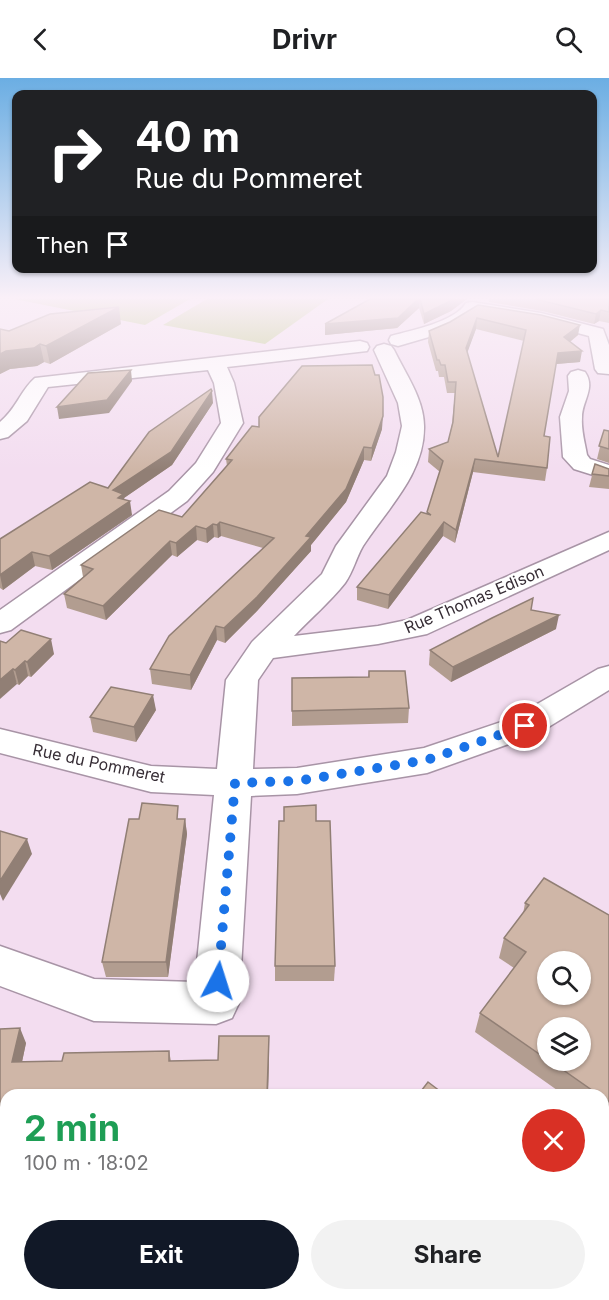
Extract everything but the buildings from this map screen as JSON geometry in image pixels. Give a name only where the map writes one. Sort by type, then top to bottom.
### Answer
[{"type":"street","points":[[0,432],[12,424],[24,410],[32,398],[35,387],[42,382],[262,356]]},
{"type":"street","points":[[0,966],[94,1000],[216,1004],[242,680],[262,649],[334,578],[350,546],[384,501],[399,476],[408,452],[413,426],[409,403],[386,356]]},
{"type":"street","points":[[602,356],[605,369]]},
{"type":"street","points":[[0,624],[177,496],[205,467],[232,423],[224,383],[215,362]]},
{"type":"street","points":[[578,376],[581,388],[570,416],[575,440],[575,458],[582,464],[609,473]]},
{"type":"street","name":"Rue Thomas Edison","points":[[262,649],[378,635],[416,627],[609,540]]},
{"type":"street","name":"Rue du Pommeret","points":[[0,741],[151,778],[235,783],[297,781],[427,760],[525,726],[609,676]]},
{"type":"route","points":[[218,981],[235,783],[297,781],[427,760],[525,726]]}]
